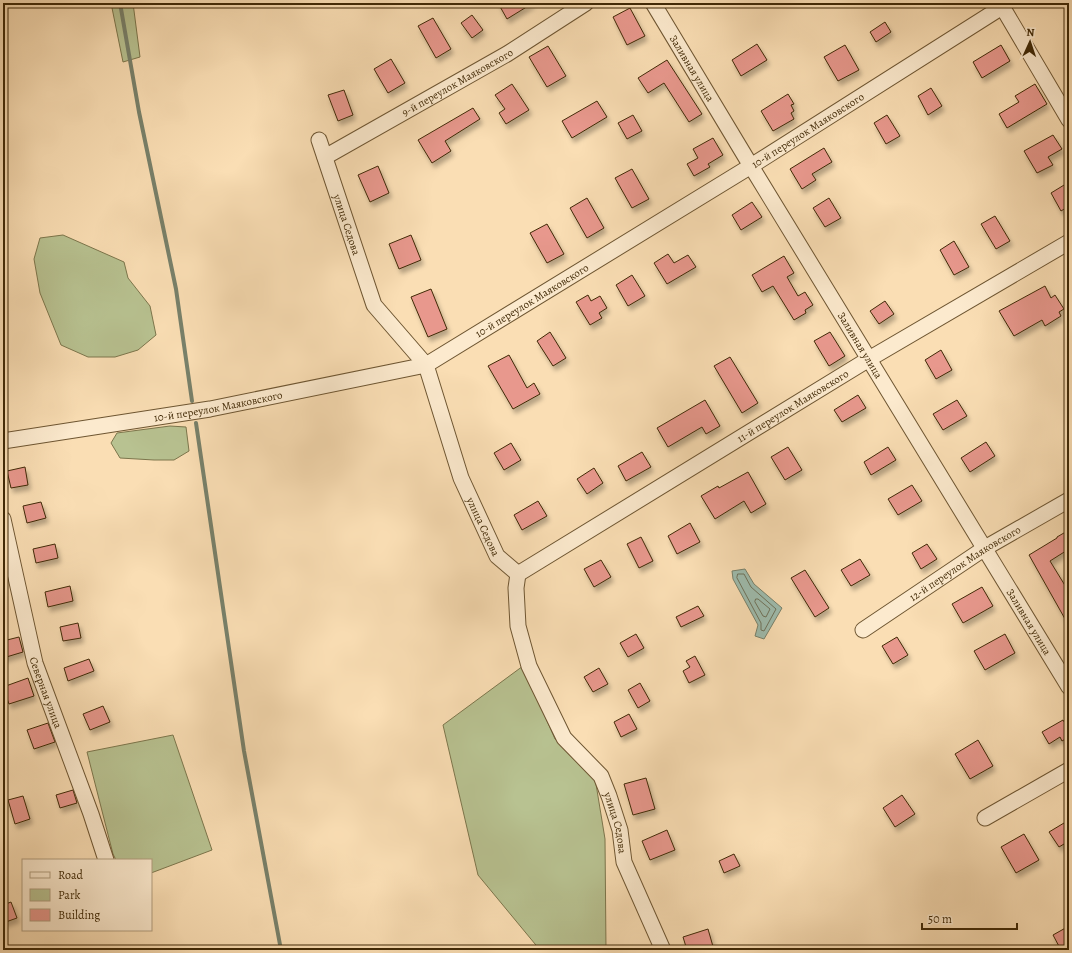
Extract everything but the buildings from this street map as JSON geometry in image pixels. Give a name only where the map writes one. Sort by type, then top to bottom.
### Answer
[{"type":"street","name":"9-й переулок Маяковского","points":[[325,156],[507,54],[586,3]]},
{"type":"street","name":"Заливная улица","points":[[653,3],[1069,687]]},
{"type":"street","name":"10-й переулок Маяковского","points":[[3,441],[210,409],[426,365],[751,166],[1001,5]]},
{"type":"street","points":[[1001,5],[1069,120]]},
{"type":"street","name":"улица Седова","points":[[319,140],[374,305],[426,365],[461,478],[497,556],[518,574],[516,588],[518,626],[529,666],[564,738],[601,776],[610,796],[620,830],[624,862],[663,950]]},
{"type":"street","name":"11-й переулок Маяковского","points":[[518,574],[869,359],[1069,242]]},
{"type":"street","name":"12-й переулок Маяковского","points":[[863,630],[985,548],[1069,500]]},
{"type":"street","name":"Северная улица","points":[[3,519],[35,663],[91,814],[106,859]]},
{"type":"street","points":[[985,818],[1069,770]]},
{"type":"green space","points":[[111,3],[133,3],[140,57],[123,62]]},
{"type":"green space","points":[[63,235],[124,262],[128,278],[150,306],[156,335],[138,350],[115,357],[88,357],[61,345],[40,293],[34,259],[40,238]]},
{"type":"green space","points":[[170,426],[186,427],[189,451],[174,460],[120,458],[111,443],[117,433]]},
{"type":"green space","points":[[523,666],[555,739],[595,778],[605,839],[606,950],[540,950],[478,875],[443,725]]},
{"type":"green space","points":[[173,735],[212,850],[152,873],[152,859],[116,859],[87,752]]},
{"type":"water","points":[[745,569],[754,584],[782,608],[764,639],[755,636],[758,625],[733,579],[732,571]]},
{"type":"waterway","points":[[120,3],[139,112],[176,289],[192,401]]},
{"type":"waterway","points":[[196,423],[244,751],[281,950]]}]
